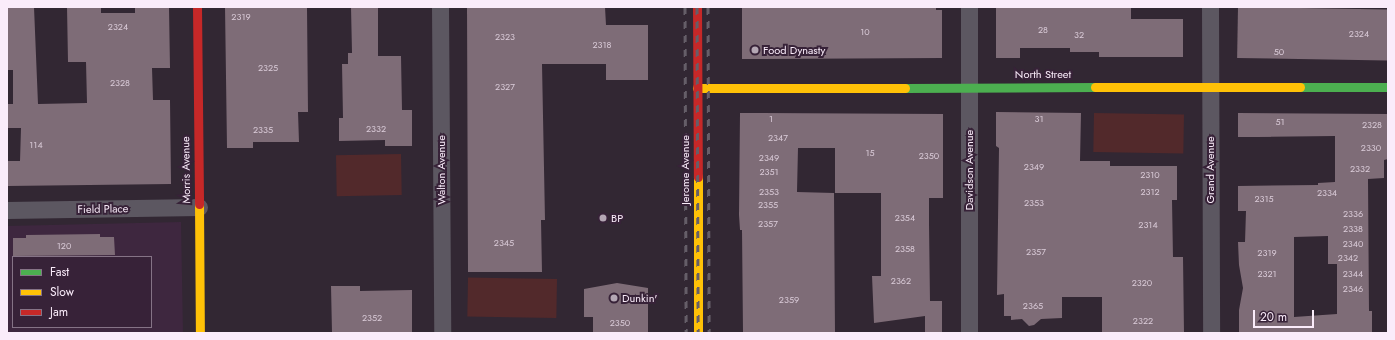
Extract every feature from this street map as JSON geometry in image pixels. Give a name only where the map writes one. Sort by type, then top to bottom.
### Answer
[{"type":"street","name":"Morris Avenue","points":[[197,7],[200,333]]},
{"type":"street","name":"Walton Avenue","points":[[440,7],[442,333]]},
{"type":"street","name":"Jerome Avenue","points":[[697,7],[698,333]]},
{"type":"street","name":"Davidson Avenue","points":[[969,7],[970,333]]},
{"type":"street","name":"Grand Avenue","points":[[1210,7],[1210,333]]},
{"type":"street","name":"North Street","points":[[697,88],[969,86],[1388,87]]},
{"type":"street","name":"Field Place","points":[[7,210],[199,207]]},
{"type":"shaded area","points":[[1094,113],[1184,115],[1183,154],[1093,152]]},
{"type":"shaded area","points":[[401,154],[402,195],[337,196],[336,155]]},
{"type":"shaded area","points":[[181,222],[183,333],[7,333],[7,226]]},
{"type":"shaded area","points":[[468,277],[557,279],[556,318],[467,316]]},
{"type":"building","points":[[7,7],[34,7],[38,104],[87,103],[86,62],[68,62],[67,7],[101,7],[101,13],[135,13],[135,7],[169,7],[170,68],[152,68],[153,100],[170,100],[171,184],[7,186],[7,161],[20,161],[21,128],[7,128],[7,104],[13,104],[13,70],[7,70]]},
{"type":"building","points":[[225,7],[307,7],[308,112],[298,112],[299,142],[253,142],[253,148],[227,148]]},
{"type":"building","points":[[351,7],[378,7],[378,56],[401,56],[402,110],[412,110],[412,146],[385,146],[385,140],[339,141],[339,118],[343,118],[342,64],[348,64],[348,53],[352,53]]},
{"type":"building","points":[[467,7],[605,7],[606,25],[648,25],[648,80],[606,80],[606,64],[542,64],[545,220],[541,220],[542,272],[468,272]]},
{"type":"building","points":[[742,7],[936,7],[936,10],[942,10],[942,58],[742,59]]},
{"type":"building","points":[[996,7],[1131,7],[1131,19],[1183,19],[1183,57],[1099,57],[1099,52],[1070,52],[1070,48],[1020,48],[1020,58],[996,58]]},
{"type":"building","points":[[1238,7],[1388,10],[1387,61],[1237,58]]},
{"type":"building","points":[[996,112],[1081,113],[1080,161],[1110,161],[1110,166],[1177,166],[1177,200],[1172,200],[1173,257],[1183,257],[1184,333],[1102,333],[1102,297],[1062,297],[1062,318],[1041,319],[1034,325],[1029,326],[1022,319],[1011,320],[1011,316],[1004,316],[1004,294],[997,295],[999,148],[996,146]]},
{"type":"building","points":[[740,113],[943,114],[943,198],[929,198],[930,301],[942,301],[942,333],[925,333],[925,316],[874,323],[872,276],[881,276],[881,193],[835,193],[835,148],[798,148],[797,192],[834,193],[835,333],[743,333],[742,230],[740,230],[739,215]]},
{"type":"building","points":[[1238,113],[1388,114],[1388,159],[1384,160],[1384,178],[1368,179],[1369,311],[1372,311],[1372,333],[1239,333],[1239,310],[1243,288],[1239,265],[1238,242],[1245,242],[1246,211],[1238,211],[1238,186],[1318,185],[1318,183],[1335,182],[1335,136],[1238,137]],"holes":[[[1328,236],[1328,264],[1337,264],[1337,314],[1294,317],[1294,237]]]},
{"type":"building","points":[[100,234],[100,237],[114,237],[115,255],[13,256],[13,238],[26,238],[26,235]]},
{"type":"building","points":[[617,283],[648,288],[648,333],[593,333],[593,317],[584,317],[584,289]]},
{"type":"building","points":[[331,286],[360,286],[360,291],[412,290],[412,333],[332,333]]},
{"type":"railway","points":[[685,7],[686,333]]},
{"type":"railway","points":[[697,7],[698,333]]},
{"type":"railway","points":[[708,7],[709,333]]},
{"type":"traffic: fast","points":[[905,88],[1095,87]]},
{"type":"traffic: fast","points":[[1300,87],[1388,87]]},
{"type":"traffic: slow","points":[[1095,87],[1300,87]]},
{"type":"traffic: slow","points":[[697,88],[905,88]]},
{"type":"traffic: slow","points":[[698,177],[698,333]]},
{"type":"traffic: slow","points":[[199,204],[200,333]]},
{"type":"traffic: jam","points":[[197,7],[199,204]]},
{"type":"traffic: jam","points":[[697,7],[698,177]]},
{"type":"place","name":"Food Dynasty","points":[[755,50]]},
{"type":"place","name":"BP","points":[[603,218]]},
{"type":"place","name":"Dunkin'","points":[[614,298]]}]
